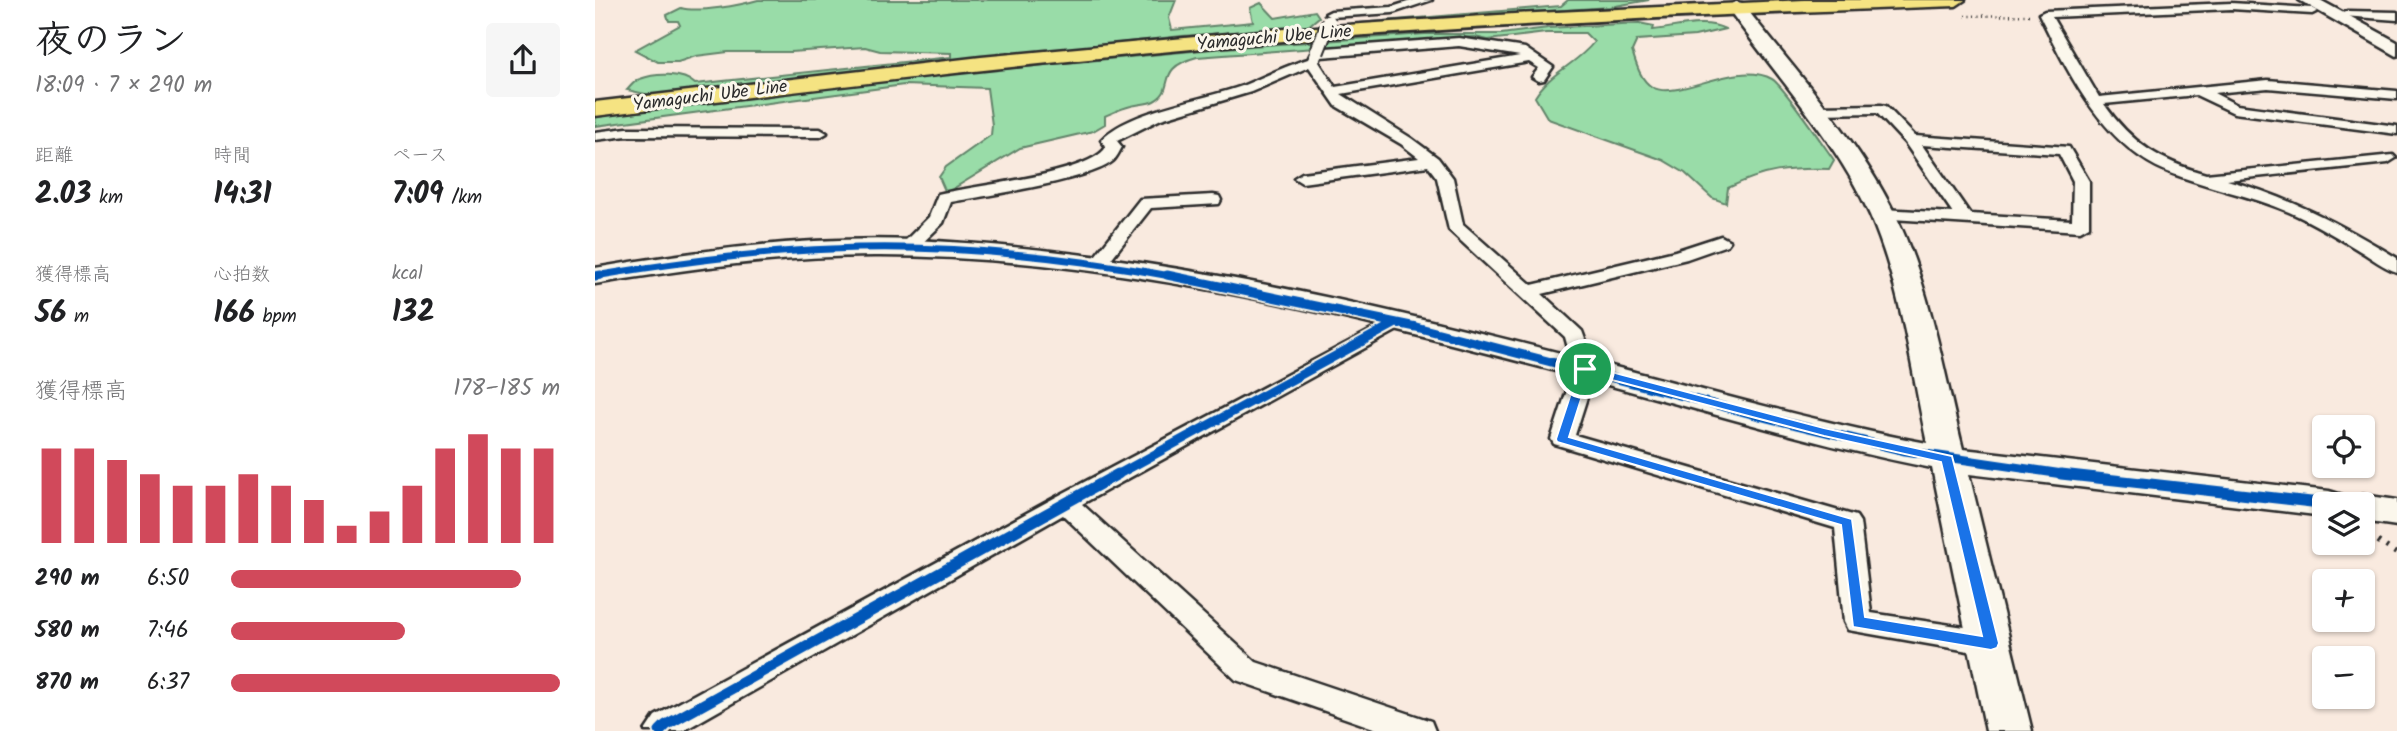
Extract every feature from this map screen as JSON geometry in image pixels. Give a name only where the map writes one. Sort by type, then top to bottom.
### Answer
[{"type":"main road","name":"Yamaguchi Ube Line","points":[[595,109],[863,77],[1221,41],[1451,23],[1736,7],[1956,0]]},
{"type":"street","points":[[1322,0],[1330,18],[1315,56],[1331,92],[1357,114],[1406,141],[1432,161],[1445,178],[1455,226],[1574,335],[1585,369],[1562,439],[1847,522],[1858,622],[1991,643]]},
{"type":"street","points":[[1330,18],[1386,11],[1426,0]]},
{"type":"street","points":[[2397,50],[2310,5],[2049,8],[2097,101],[2117,131],[2144,155],[2162,165],[2208,181],[2259,194],[2312,216],[2397,266]]},
{"type":"street","points":[[1736,7],[1841,145],[1882,214],[1905,275],[2009,731]]},
{"type":"street","points":[[2347,14],[2397,16]]},
{"type":"street","points":[[2366,16],[2397,28]]},
{"type":"street","points":[[907,248],[937,219],[944,198],[1025,184],[1098,164],[1109,158],[1114,147],[1109,140],[1152,116],[1239,92],[1315,56],[1451,42],[1521,51],[1546,67],[1539,77]]},
{"type":"street","points":[[1331,92],[1533,58]]},
{"type":"street","points":[[2097,101],[2268,85],[2397,95]]},
{"type":"street","points":[[2198,91],[2234,109],[2397,130]]},
{"type":"street","points":[[1815,110],[1881,109],[1911,140],[1965,219]]},
{"type":"street","points":[[595,136],[627,132],[820,133]]},
{"type":"street","points":[[1882,214],[2080,226],[2081,181],[2064,150],[1911,140]]},
{"type":"street","points":[[2208,181],[2213,177],[2388,158]]},
{"type":"street","points":[[1301,178],[1432,161]]},
{"type":"street","points":[[1097,265],[1146,202],[1213,200]]},
{"type":"street","points":[[1528,292],[1681,255],[1721,241]]},
{"type":"street","points":[[595,276],[714,258],[858,248],[907,248],[1097,265],[1252,291],[1396,323],[1824,432],[1947,459],[2312,502]]},
{"type":"street","points":[[660,731],[1065,503],[1396,323]]},
{"type":"street","points":[[1065,503],[1246,671],[1419,731]]},
{"type":"path","points":[[2376,519],[2397,554]]},
{"type":"green space","points":[[758,0],[1176,0],[1169,18],[1172,30],[1253,22],[1250,8],[1261,3],[1275,18],[1315,11],[1319,17],[1307,27],[1182,36],[650,95],[627,90],[638,80],[661,75],[683,77],[695,84],[951,57],[951,53],[880,51],[865,47],[790,52],[728,52],[696,56],[678,62],[658,62],[635,50],[680,25],[678,21],[669,21],[667,15],[681,8],[708,9]]},
{"type":"green space","points":[[1568,0],[1649,0],[1610,7],[1336,25],[1561,6]]},
{"type":"green space","points":[[1639,23],[1654,26],[1653,30],[1699,24],[1725,29],[1695,36],[1637,40],[1632,51],[1641,76],[1652,87],[1663,90],[1741,74],[1757,74],[1772,79],[1834,160],[1829,169],[1789,170],[1754,177],[1728,188],[1726,203],[1712,198],[1685,173],[1663,160],[1548,119],[1535,97],[1548,81],[1594,42],[1585,33],[1546,33],[1488,40],[1475,37],[1423,40],[1197,57],[1175,67],[1170,73],[1165,90],[1154,101],[1105,116],[1105,124],[1093,131],[1020,148],[946,193],[939,177],[946,167],[991,135],[987,88],[904,85],[595,126],[596,115],[928,76],[1224,48],[1425,34],[1501,34],[1548,28]]},
{"type":"cycle path","points":[[595,276],[713,258],[832,249],[912,248],[1081,262],[1249,290],[1333,308],[1920,454],[2045,472],[2312,502]]},
{"type":"cycle path","points":[[660,731],[666,725],[1065,503],[1396,323]]},
{"type":"route","points":[[1585,369],[1824,432],[1947,459],[1991,643],[1858,622],[1847,522],[1562,439],[1585,369]]}]
